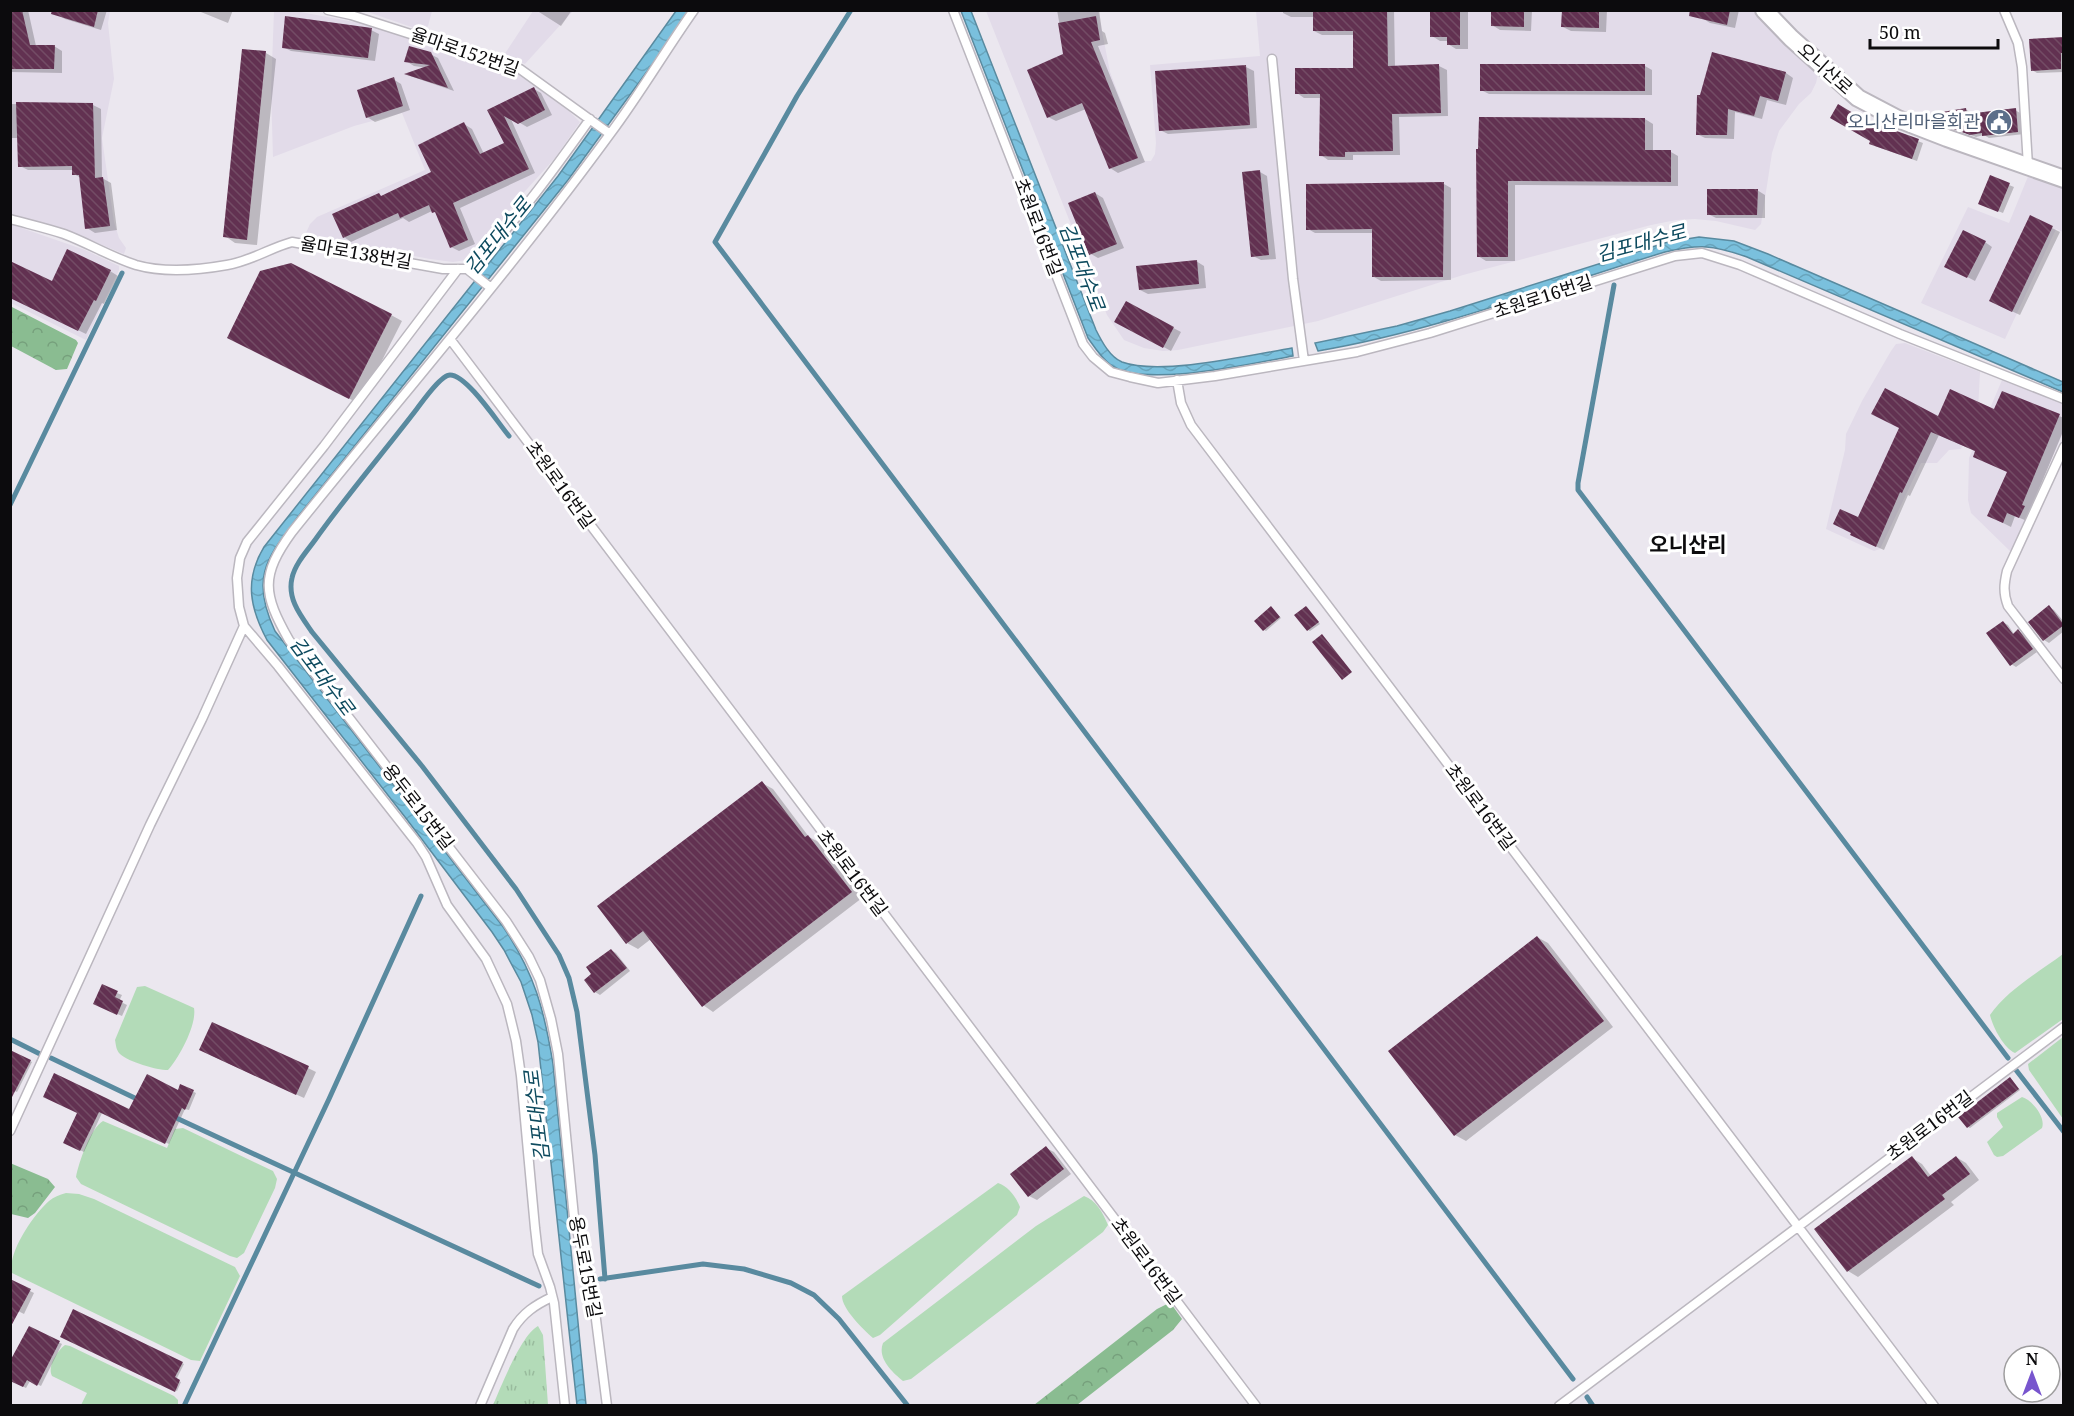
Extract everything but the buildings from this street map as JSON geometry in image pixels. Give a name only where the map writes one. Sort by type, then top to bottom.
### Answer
[{"type":"street","name":"오니산로","points":[[1764,10],[1858,98],[1898,119],[2064,179]]},
{"type":"lane","name":"율마로152번길","points":[[328,10],[351,13],[520,69],[610,134]]},
{"type":"lane","points":[[590,119],[529,200],[482,256],[467,269],[491,288],[610,134],[694,10]]},
{"type":"lane","name":"초원로16번길","points":[[953,10],[1083,344],[1093,357],[1111,372],[1158,383],[1357,352],[1430,333],[1675,256],[1702,253],[1773,277],[1900,334],[2064,399]]},
{"type":"lane","points":[[2004,10],[2018,43],[2022,67],[2028,166]]},
{"type":"lane","points":[[1272,59],[1295,297],[1304,361]]},
{"type":"lane","name":"율마로138번길","points":[[10,219],[64,234],[136,265],[158,268],[192,269],[229,265],[258,257],[280,245],[292,242],[432,267],[467,269]]},
{"type":"lane","points":[[458,269],[324,446],[247,542],[240,558],[237,578],[238,607],[244,626],[417,843],[426,857],[447,905],[486,958],[499,984],[507,1004],[516,1041],[538,1254],[552,1297],[565,1406]]},
{"type":"lane","name":"용두로15번길","points":[[491,288],[276,553],[271,567],[268,590],[277,618],[289,640],[506,921],[529,957],[540,980],[552,1019],[558,1054],[574,1217],[593,1296],[607,1406]]},
{"type":"lane","name":"초원로16번길","points":[[450,339],[1256,1406]]},
{"type":"lane","name":"초원로16번길","points":[[1177,380],[1181,403],[1191,425],[1797,1226]]},
{"type":"lane","points":[[2064,447],[2007,571],[2004,584],[2004,595],[2008,606],[2064,679]]},
{"type":"lane","points":[[10,1131],[244,626]]},
{"type":"lane","name":"초원로16번길","points":[[1559,1406],[2064,1027]]},
{"type":"lane","points":[[1797,1226],[1934,1406]]},
{"type":"lane","points":[[480,1406],[518,1320],[537,1304],[552,1297]]},
{"type":"shaded area","points":[[10,11],[110,11],[108,23],[114,79],[102,138],[114,222],[119,238],[126,248],[124,254],[59,227],[11,214]]},
{"type":"shaded area","points":[[274,11],[295,11],[365,24],[519,75],[569,111],[580,122],[555,158],[518,199],[485,243],[466,260],[453,262],[430,259],[305,235],[310,224],[317,217],[425,170],[402,113],[354,126],[273,157],[271,91]]},
{"type":"shaded area","points":[[365,11],[432,11],[428,26],[423,31]]},
{"type":"shaded area","points":[[533,11],[573,11],[525,64],[504,55]]},
{"type":"shaded area","points":[[986,11],[1098,11],[1110,72],[1144,161],[1151,161],[1155,154],[1156,143],[1150,65],[1260,56],[1256,11],[1754,11],[1818,74],[1811,93],[1799,104],[1779,131],[1772,153],[1761,224],[1755,230],[1716,221],[1695,219],[1651,225],[1463,275],[1318,321],[1178,350],[1163,351],[1144,348],[1124,340],[1107,315]]},
{"type":"shaded area","points":[[2029,174],[2063,187],[2063,232],[2056,229],[2005,339],[1921,303],[1968,207],[2009,223]]},
{"type":"shaded area","points":[[10,224],[85,250],[119,266],[86,340],[11,303]]},
{"type":"shaded area","points":[[1905,343],[1980,372],[1978,410],[1961,449],[1949,450],[1937,463],[1921,463],[1880,549],[1874,551],[1826,529],[1845,450],[1846,434],[1891,351],[1896,344]]},
{"type":"shaded area","points":[[2002,380],[2063,404],[2063,433],[2011,552],[1971,513],[1968,500],[1969,458]]},
{"type":"green space","points":[[10,306],[76,340],[78,343],[67,369],[56,370],[11,346]]},
{"type":"green space","points":[[2063,954],[2063,1019],[2015,1053],[1999,1037],[1990,1015],[2014,989]]},
{"type":"green space","points":[[145,986],[194,1008],[193,1023],[186,1041],[168,1070],[130,1060],[120,1054],[116,1047],[115,1040],[137,987]]},
{"type":"green space","points":[[2063,1037],[2063,1119],[2029,1070],[2028,1064]]},
{"type":"green space","points":[[2022,1097],[2037,1110],[2042,1119],[2042,1128],[2003,1156],[1997,1157],[1987,1142],[2003,1127],[1997,1113]]},
{"type":"green space","points":[[103,1121],[167,1148],[175,1129],[183,1128],[273,1171],[277,1179],[275,1188],[244,1253],[237,1258],[230,1256],[81,1184],[76,1177],[82,1155],[94,1131]]},
{"type":"green space","points":[[10,1163],[48,1179],[55,1187],[35,1213],[28,1218],[11,1214]]},
{"type":"green space","points":[[998,1183],[1008,1189],[1016,1199],[1020,1207],[1017,1215],[880,1335],[873,1338],[849,1313],[842,1296]]},
{"type":"green space","points":[[66,1193],[94,1199],[235,1267],[240,1276],[200,1361],[191,1360],[12,1273],[14,1255],[29,1224],[49,1201]]},
{"type":"green space","points":[[1084,1196],[1096,1204],[1104,1216],[1108,1225],[1103,1232],[911,1379],[903,1381],[890,1369],[882,1354],[883,1343],[1036,1226]]},
{"type":"green space","points":[[1169,1303],[1182,1319],[1173,1330],[1077,1405],[1034,1405],[1157,1309]]},
{"type":"green space","points":[[538,1326],[543,1335],[548,1405],[493,1405],[518,1350]]},
{"type":"green space","points":[[65,1345],[174,1396],[178,1400],[178,1405],[81,1405],[87,1393],[52,1376],[51,1368],[54,1359]]},
{"type":"water","points":[[676,11],[691,11],[568,180],[300,514],[271,555],[263,581],[263,596],[275,631],[504,928],[531,977],[542,1009],[553,1064],[586,1405],[577,1405],[538,1042],[521,982],[492,932],[267,640],[253,605],[252,582],[264,547],[558,176]]},
{"type":"water","points":[[961,11],[971,11],[1096,330],[1110,353],[1122,362],[1159,367],[1206,363],[1292,348],[1293,356],[1200,372],[1149,375],[1128,372],[1112,366],[1105,360],[1088,338]]},
{"type":"water","points":[[1699,237],[1734,241],[1768,254],[2063,382],[2063,392],[1747,257],[1706,247],[1665,252],[1406,332],[1318,351],[1315,343],[1397,326],[1668,242]]},
{"type":"waterway","points":[[851,10],[797,96],[715,242],[1573,1379]]},
{"type":"waterway","points":[[10,505],[122,273]]},
{"type":"waterway","points":[[1614,285],[1578,490],[2008,1058]]},
{"type":"waterway","name":"김포대수로","points":[[509,436],[465,383],[457,377],[446,376],[427,395],[302,558],[292,578],[291,593],[296,607],[312,632],[422,766],[516,889],[559,955],[569,978],[577,1012],[595,1155],[605,1279]]},
{"type":"waterway","points":[[184,1406],[329,1099],[421,896]]},
{"type":"waterway","points":[[10,1039],[42,1055]]},
{"type":"waterway","points":[[51,1058],[139,1100]]},
{"type":"waterway","points":[[2016,1070],[2064,1132]]},
{"type":"waterway","points":[[172,1116],[539,1286]]},
{"type":"waterway","points":[[600,1279],[703,1264],[744,1269],[791,1283],[814,1295],[839,1319],[908,1406]]},
{"type":"waterway","points":[[1587,1397],[1593,1406]]},
{"type":"place","name":"오니산리마을회관","points":[[1999,122]]},
{"type":"district","name":"오니산리","points":[[1688,545]]}]
